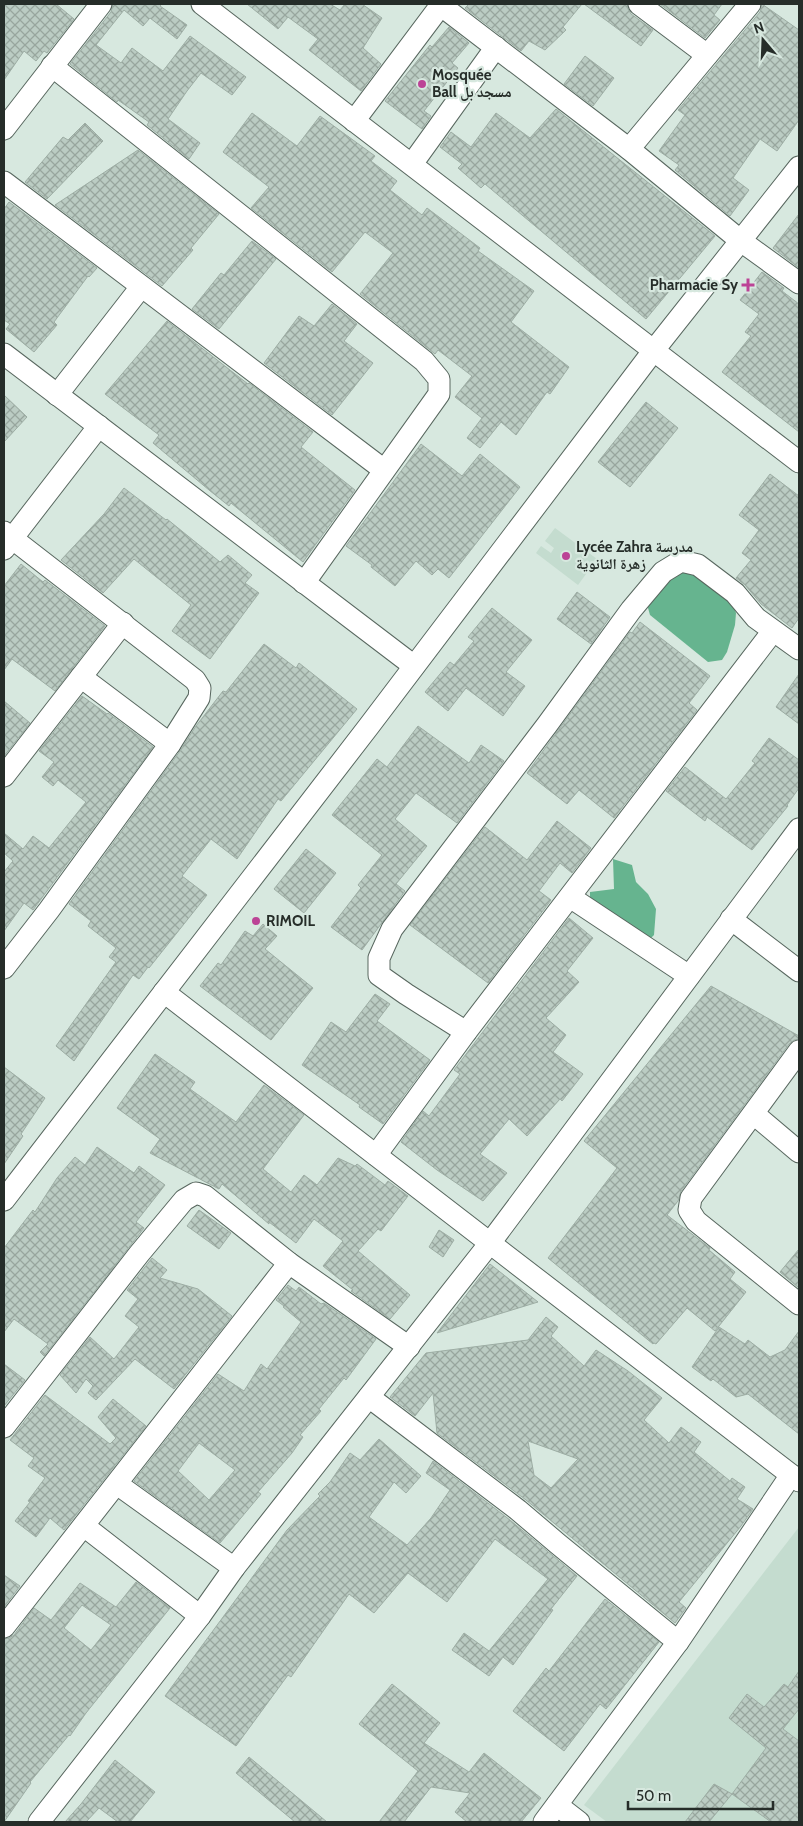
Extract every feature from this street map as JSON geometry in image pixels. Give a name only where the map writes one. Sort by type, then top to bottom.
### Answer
[{"type":"street","points":[[4,129],[101,4]]},
{"type":"street","points":[[202,4],[799,462]]},
{"type":"street","points":[[354,121],[440,4],[629,149],[741,241],[799,283]]},
{"type":"street","points":[[639,4],[707,55]]},
{"type":"street","points":[[629,149],[750,4]]},
{"type":"street","points":[[412,164],[496,47]]},
{"type":"street","points":[[52,66],[424,361],[439,379],[439,394],[304,583]]},
{"type":"street","points":[[5,1196],[164,992],[654,350],[799,167]]},
{"type":"street","points":[[4,182],[384,470]]},
{"type":"street","points":[[57,395],[142,287]]},
{"type":"street","points":[[4,354],[414,666]]},
{"type":"street","points":[[4,968],[49,910],[170,744],[199,698],[200,688],[195,680],[123,623],[7,540],[99,426]]},
{"type":"street","points":[[466,1032],[406,994],[379,974],[379,958],[392,929],[547,725],[631,610],[663,572],[680,561],[698,565],[735,593],[756,618],[799,648]]},
{"type":"street","points":[[4,776],[123,623]]},
{"type":"street","points":[[376,1155],[466,1032],[773,631]]},
{"type":"street","points":[[81,677],[170,744]]},
{"type":"street","points":[[39,1822],[200,1616],[234,1568],[490,1243],[799,829]]},
{"type":"street","points":[[570,897],[689,976]]},
{"type":"street","points":[[732,919],[799,971]]},
{"type":"street","points":[[164,992],[795,1478],[678,1642],[544,1822]]},
{"type":"street","points":[[799,1052],[691,1198],[689,1210],[696,1221],[799,1304]]},
{"type":"street","points":[[754,1114],[799,1152]]},
{"type":"street","points":[[4,1427],[144,1248],[184,1200],[196,1193],[212,1201],[288,1263],[409,1347]]},
{"type":"street","points":[[4,1627],[288,1263]]},
{"type":"street","points":[[369,1397],[518,1510],[678,1642]]},
{"type":"street","points":[[117,1484],[234,1568]]},
{"type":"street","points":[[84,1526],[200,1616]]},
{"type":"street","points":[[557,1805],[579,1822]]},
{"type":"shaded area","name":"Lycée Zahra مدرسة زهرة الثانوية","points":[[555,528],[597,559],[578,585],[536,553],[541,546],[551,553],[554,548],[545,541]]},
{"type":"shaded area","points":[[681,570],[714,579],[731,600],[736,613],[735,625],[727,652],[722,660],[708,662],[650,615],[644,594]]},
{"type":"shaded area","points":[[613,859],[632,865],[636,882],[648,894],[656,909],[654,935],[650,939],[590,903],[590,892],[614,889]]},
{"type":"shaded area","points":[[799,1527],[799,1822],[607,1822],[584,1805]]},
{"type":"building","points":[[4,4],[56,4],[74,19],[47,53],[44,51],[36,61],[24,51],[4,80]]},
{"type":"building","points":[[113,4],[162,4],[160,6],[187,25],[177,39],[150,18],[143,26],[124,10],[96,45],[121,63],[132,48],[163,71],[190,36],[246,77],[232,95],[201,73],[187,91],[168,119],[200,143],[189,159],[147,125],[149,122],[118,100],[117,102],[70,64],[111,12]]},
{"type":"building","points":[[247,4],[330,4],[340,10],[345,4],[362,4],[382,18],[363,48],[381,64],[361,91],[309,50],[318,39],[288,17],[278,29]]},
{"type":"building","points":[[469,4],[582,4],[563,27],[566,30],[545,50],[529,41],[521,51],[465,8]]},
{"type":"building","points":[[584,4],[627,4],[631,14],[653,30],[641,46]]},
{"type":"building","points":[[660,4],[722,4],[714,15],[720,20],[705,38]]},
{"type":"building","points":[[762,4],[799,30],[799,120],[777,151],[760,139],[733,178],[749,190],[730,216],[675,170],[679,165],[659,151],[685,115],[678,110],[760,12]]},
{"type":"building","name":"Mosquée Ball مسجد بل","points":[[449,27],[469,43],[452,63],[458,68],[424,111],[431,116],[422,129],[385,101],[430,45],[432,47]]},
{"type":"building","points":[[585,56],[614,78],[593,106],[564,84]]},
{"type":"building","points":[[556,109],[715,236],[646,319],[485,184],[481,188],[458,168],[462,164],[440,147],[451,132],[471,147],[496,113],[530,138]]},
{"type":"building","points":[[252,113],[297,146],[320,116],[375,156],[371,161],[397,181],[390,190],[422,215],[427,208],[480,248],[478,251],[534,291],[511,322],[569,367],[550,394],[547,392],[516,435],[501,422],[480,448],[467,438],[482,418],[455,397],[472,376],[438,350],[435,354],[360,294],[393,253],[365,232],[332,272],[251,208],[269,187],[223,152]]},
{"type":"building","points":[[85,123],[103,141],[47,199],[25,182],[63,137],[68,140]]},
{"type":"building","points":[[138,150],[219,214],[191,248],[193,250],[162,286],[55,205]]},
{"type":"building","points":[[9,202],[97,268],[88,276],[54,322],[57,325],[34,352],[6,329],[10,324],[4,320],[4,209]]},
{"type":"building","points":[[799,214],[799,268],[773,248]]},
{"type":"building","points":[[252,241],[276,259],[219,329],[192,309],[221,273],[224,275]]},
{"type":"building","points":[[762,272],[784,288],[782,291],[799,304],[799,432],[722,372],[751,336],[745,332],[759,314],[740,300]]},
{"type":"building","points":[[332,304],[357,324],[344,341],[373,363],[332,415],[264,363],[299,316],[314,326]]},
{"type":"building","points":[[167,321],[313,432],[301,447],[355,490],[303,562],[231,503],[229,506],[153,443],[159,435],[105,394]]},
{"type":"building","points":[[4,395],[27,417],[4,442]]},
{"type":"building","points":[[646,402],[678,428],[630,487],[598,462]]},
{"type":"building","points":[[421,444],[462,476],[480,454],[520,487],[449,578],[438,569],[432,575],[416,561],[395,586],[371,567],[372,565],[346,546]]},
{"type":"building","points":[[770,474],[799,496],[799,618],[792,628],[761,604],[745,585],[736,578],[751,560],[742,553],[759,530],[739,515]]},
{"type":"building","points":[[124,488],[167,519],[220,562],[228,555],[252,575],[245,583],[259,593],[210,659],[172,631],[191,605],[134,559],[103,593],[61,560],[104,514]]},
{"type":"building","points":[[21,564],[105,626],[55,691],[12,659],[4,670],[4,586]]},
{"type":"building","points":[[577,592],[610,617],[591,644],[557,619]]},
{"type":"building","points":[[492,608],[532,640],[506,672],[525,686],[503,716],[466,688],[448,711],[425,692],[450,662],[454,665],[474,641],[468,637]]},
{"type":"building","points":[[640,622],[710,676],[689,703],[697,710],[614,818],[579,790],[567,804],[527,773],[630,632],[632,633]]},
{"type":"building","points":[[264,644],[296,668],[299,663],[357,709],[281,801],[278,799],[237,859],[211,839],[182,876],[207,895],[139,979],[133,975],[74,1061],[56,1046],[116,962],[109,957],[116,948],[88,926],[91,921],[69,904],[196,726],[223,691],[226,692]]},
{"type":"building","points":[[799,674],[799,724],[776,707]]},
{"type":"building","points":[[82,696],[153,747],[33,910],[24,903],[4,931],[4,872],[13,861],[4,853],[4,833],[23,849],[33,836],[49,848],[86,802],[58,780],[53,786],[42,777],[54,762],[39,751]]},
{"type":"building","points":[[4,701],[30,723],[4,756]]},
{"type":"building","points":[[418,726],[469,763],[481,745],[504,761],[457,823],[416,793],[395,819],[427,846],[396,884],[405,891],[362,950],[331,927],[361,888],[358,885],[382,855],[332,815],[377,759],[387,767]]},
{"type":"building","points":[[769,738],[799,760],[799,788],[788,806],[752,850],[707,817],[705,821],[666,791],[685,767],[726,799],[755,763],[752,761]]},
{"type":"building","points":[[557,821],[591,848],[572,873],[560,863],[539,891],[551,900],[488,983],[410,925],[485,827],[527,860]]},
{"type":"building","points":[[306,849],[336,873],[304,913],[274,889]]},
{"type":"building","points":[[569,918],[593,938],[567,971],[579,982],[546,1018],[566,1035],[553,1052],[583,1074],[562,1101],[560,1099],[527,1136],[509,1119],[480,1154],[507,1173],[483,1201],[437,1170],[401,1142],[423,1111],[429,1116],[460,1074],[454,1070]]},
{"type":"building","points":[[263,924],[277,936],[265,949],[313,988],[271,1040],[200,986],[218,963],[221,965],[245,931],[253,936]]},
{"type":"building","points":[[711,986],[799,1036],[799,1039],[789,1044],[681,1191],[678,1201],[667,1215],[710,1248],[709,1250],[735,1272],[730,1279],[746,1292],[715,1331],[687,1308],[656,1344],[653,1344],[548,1258],[617,1168],[584,1141]]},
{"type":"building","points":[[375,994],[390,1004],[377,1021],[430,1060],[383,1124],[359,1107],[360,1105],[302,1065],[331,1022],[346,1032]]},
{"type":"building","points":[[155,1054],[195,1082],[190,1089],[236,1122],[264,1085],[304,1115],[263,1169],[291,1192],[304,1175],[317,1185],[338,1158],[355,1166],[357,1164],[385,1185],[388,1181],[408,1196],[381,1231],[378,1229],[358,1251],[410,1295],[390,1319],[351,1291],[353,1290],[323,1266],[343,1241],[314,1219],[296,1243],[269,1222],[269,1224],[222,1184],[219,1189],[150,1153],[160,1139],[117,1108]]},
{"type":"building","points":[[4,1067],[45,1098],[4,1164]]},
{"type":"building","points":[[97,1147],[134,1173],[139,1166],[165,1185],[136,1222],[144,1228],[44,1356],[40,1352],[48,1344],[14,1319],[4,1332],[4,1248],[33,1210],[35,1212],[57,1178],[75,1157],[85,1165]]},
{"type":"building","points":[[199,1210],[231,1233],[219,1249],[187,1226]]},
{"type":"building","points":[[439,1230],[454,1240],[443,1257],[429,1247]]},
{"type":"building","points":[[799,1249],[799,1288],[780,1272]]},
{"type":"building","points":[[152,1258],[167,1270],[160,1278],[198,1289],[232,1316],[174,1389],[135,1359],[96,1400],[88,1393],[93,1386],[86,1379],[76,1393],[60,1375],[90,1337],[114,1359],[139,1327],[125,1316],[138,1299],[127,1290]]},
{"type":"building","points":[[490,1264],[538,1302],[437,1333]]},
{"type":"building","points":[[288,1285],[296,1291],[299,1287],[321,1304],[324,1303],[376,1339],[346,1380],[344,1378],[319,1409],[321,1411],[300,1435],[303,1437],[292,1453],[258,1492],[261,1494],[220,1543],[134,1481],[218,1374],[244,1391],[261,1364],[267,1369],[301,1322],[276,1300]],"holes":[[[199,1443],[235,1470],[209,1500],[178,1471]]]},
{"type":"building","points":[[546,1317],[558,1327],[551,1336],[584,1366],[596,1350],[628,1371],[662,1398],[644,1420],[669,1443],[681,1427],[701,1442],[694,1452],[730,1481],[732,1478],[745,1487],[737,1499],[753,1509],[679,1602],[686,1608],[675,1623],[526,1500],[437,1433],[433,1393],[415,1416],[390,1397],[426,1353],[528,1340]],"holes":[[[528,1441],[578,1459],[551,1488],[534,1475]]]},
{"type":"building","points":[[719,1327],[745,1344],[748,1340],[770,1357],[785,1350],[799,1331],[799,1434],[748,1394],[736,1397],[713,1379],[711,1381],[692,1367]]},
{"type":"building","points":[[4,1364],[25,1380],[4,1406]]},
{"type":"building","points":[[45,1395],[110,1444],[116,1438],[98,1417],[113,1399],[146,1426],[64,1530],[50,1518],[36,1537],[15,1521],[45,1478],[28,1466],[34,1458],[10,1440]]},
{"type":"building","points":[[379,1439],[421,1476],[406,1493],[394,1482],[369,1517],[407,1545],[431,1518],[450,1490],[426,1473],[433,1461],[510,1520],[577,1576],[551,1609],[553,1610],[513,1665],[503,1657],[489,1676],[452,1650],[464,1633],[489,1651],[548,1579],[495,1539],[447,1602],[408,1573],[374,1613],[349,1594],[291,1677],[288,1675],[236,1746],[165,1696],[287,1530],[320,1496],[318,1494],[330,1482],[350,1453],[360,1460]]},
{"type":"building","points":[[4,1575],[20,1586],[4,1607]]},
{"type":"building","points":[[136,1582],[170,1608],[86,1713],[70,1736],[30,1782],[4,1822],[4,1639],[14,1635],[34,1608],[51,1620],[80,1583],[116,1607]],"holes":[[[82,1605],[111,1625],[91,1650],[64,1628]]]},
{"type":"building","points":[[605,1599],[659,1642],[606,1709],[600,1704],[564,1751],[513,1711],[546,1668],[549,1671]]},
{"type":"building","points":[[799,1671],[799,1709],[783,1729],[799,1741],[799,1822],[771,1822],[732,1794],[766,1748],[729,1718],[747,1694],[764,1707],[784,1684],[788,1687]]},
{"type":"building","points":[[392,1684],[440,1723],[424,1743],[469,1772],[484,1753],[541,1798],[521,1822],[467,1822],[455,1812],[470,1793],[431,1787],[404,1822],[379,1822],[418,1771],[359,1724]]},
{"type":"building","points":[[249,1757],[327,1822],[295,1822],[236,1773]]},
{"type":"building","points":[[115,1760],[155,1792],[130,1822],[118,1822],[99,1808],[86,1822],[65,1822],[81,1804]]},
{"type":"building","points":[[714,1784],[732,1794],[709,1822],[685,1822]]},
{"type":"place","name":"Mosquée Ball مسجد بل","points":[[422,84]]},
{"type":"place","name":"Pharmacie Sy","points":[[748,285]]},
{"type":"place","name":"Lycée Zahra مدرسة زهرة الثانوية","points":[[566,556]]},
{"type":"place","name":"RIMOIL","points":[[256,921]]}]
